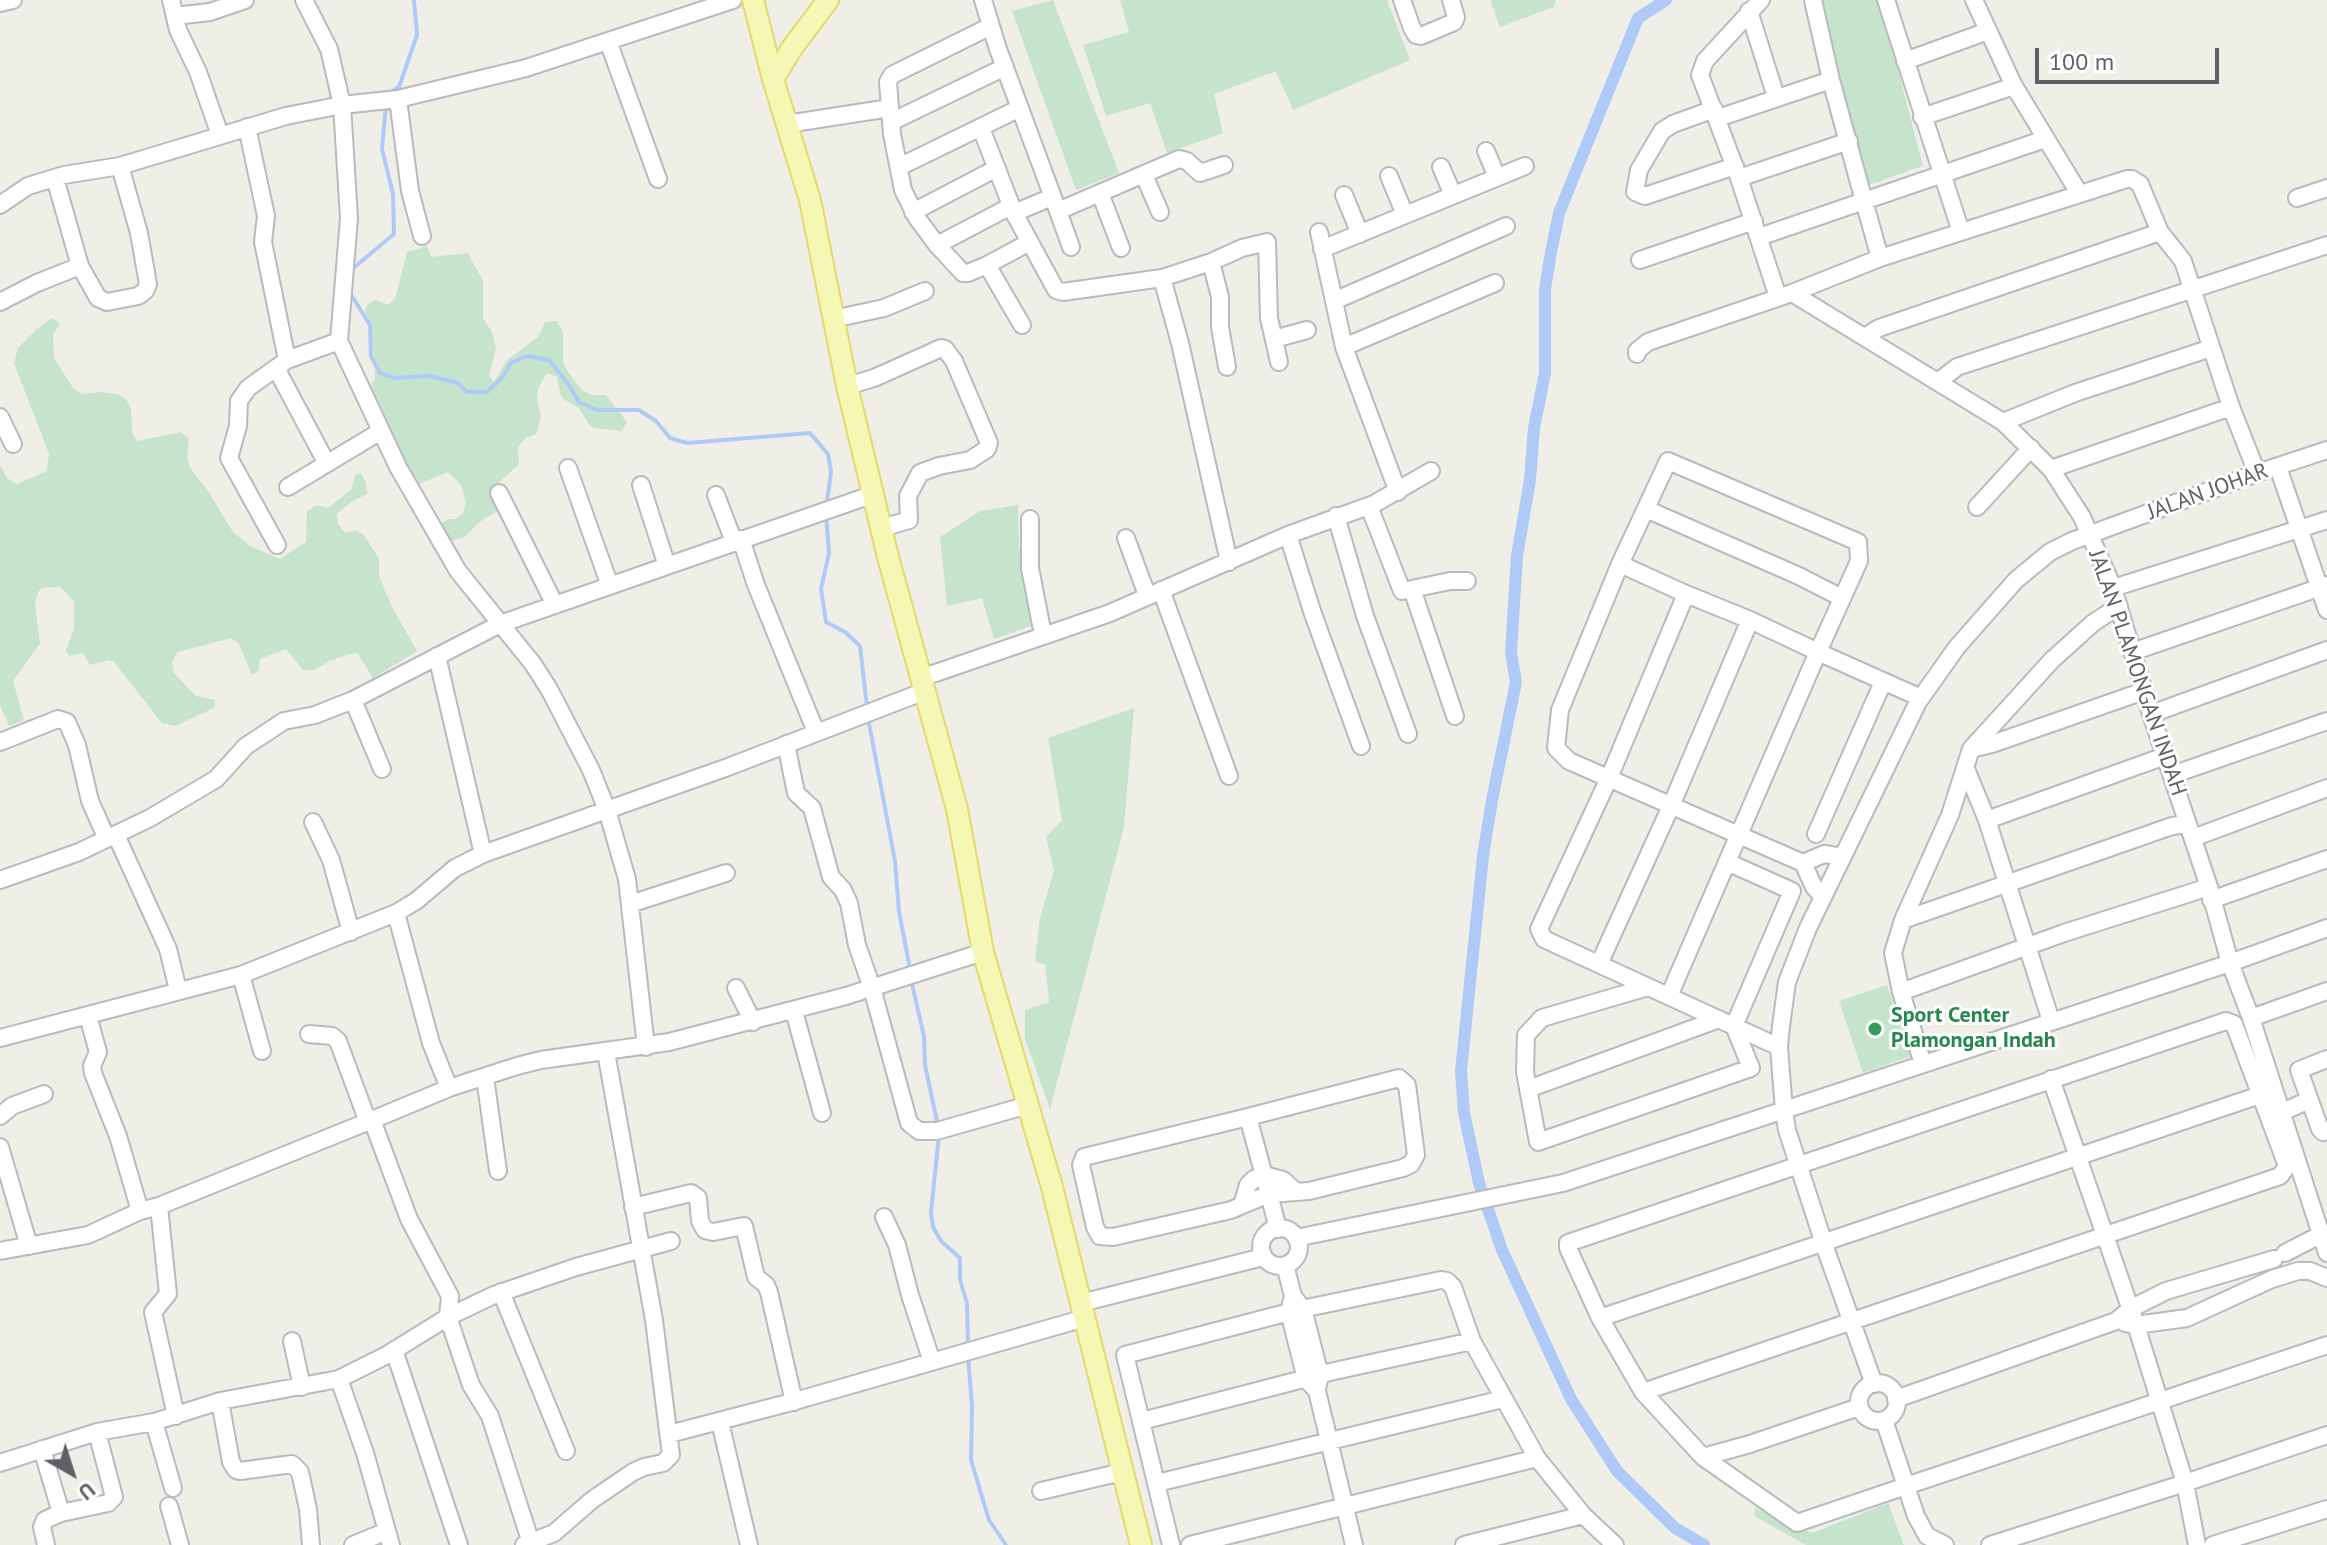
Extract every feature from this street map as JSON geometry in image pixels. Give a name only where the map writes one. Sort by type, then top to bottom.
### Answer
[{"type":"main road","points":[[753,0],[773,79],[810,200],[847,386],[957,809],[983,952],[1083,1310],[1141,1545]]},
{"type":"main road","points":[[773,79],[828,0]]},
{"type":"street","points":[[0,3],[13,0]]},
{"type":"street","points":[[220,135],[198,72],[178,30],[173,8],[210,12],[245,0]]},
{"type":"street","points":[[304,0],[329,49],[342,105],[349,218],[339,341],[381,431],[458,571],[549,689],[591,770],[621,856],[630,904],[646,1047]]},
{"type":"street","points":[[0,205],[28,186],[55,178],[120,166],[247,127],[342,105],[398,99],[526,68],[733,0]]},
{"type":"street","points":[[983,0],[1071,247]]},
{"type":"street","points":[[1402,0],[1412,28],[1416,35],[1421,36],[1454,22],[1456,13],[1451,0]]},
{"type":"street","points":[[1813,0],[1831,80],[1880,258]]},
{"type":"street","points":[[1886,0],[1961,232]]},
{"type":"street","points":[[1974,0],[2014,86],[2079,193]]},
{"type":"street","points":[[1755,6],[1776,97]]},
{"type":"street","points":[[1755,6],[1701,65],[1700,75],[1785,295]]},
{"type":"street","points":[[991,26],[892,75],[888,82],[899,167],[903,190],[913,212],[963,273],[987,265],[1028,243]]},
{"type":"street","points":[[1905,61],[1988,31]]},
{"type":"street","points":[[608,41],[658,179]]},
{"type":"street","points":[[787,124],[891,115],[1005,67]]},
{"type":"street","points":[[1831,80],[1673,124],[1662,131],[1639,170],[1635,192],[1645,196],[1849,141]]},
{"type":"street","points":[[1922,117],[2014,86]]},
{"type":"street","points":[[398,99],[410,191],[422,236]]},
{"type":"street","points":[[899,167],[1020,108]]},
{"type":"street","points":[[247,127],[266,216],[263,242],[282,364],[326,462]]},
{"type":"street","points":[[981,128],[1028,243],[1058,291],[1162,278],[1242,248],[1267,242],[1269,318],[1279,362]]},
{"type":"street","points":[[1640,260],[1864,201],[2045,139]]},
{"type":"street","points":[[1486,151],[1497,177]]},
{"type":"street","points":[[937,245],[1013,210],[1100,193],[1182,159],[1200,173],[1224,165]]},
{"type":"street","points":[[55,178],[80,266],[98,298],[103,302],[138,296],[147,288],[139,233],[120,166]]},
{"type":"street","points":[[1398,492],[1344,347],[1320,241],[1360,234],[1525,166]]},
{"type":"street","points":[[1441,167],[1453,195]]},
{"type":"street","points":[[913,212],[997,168]]},
{"type":"street","points":[[1144,175],[1160,212]]},
{"type":"street","points":[[1389,176],[1405,215]]},
{"type":"street","points":[[1637,354],[1639,348],[1648,342],[1686,331],[1880,258],[2127,179],[2136,181],[2142,188],[2160,232],[2183,261],[2231,407],[2257,473]]},
{"type":"street","points":[[2297,198],[2327,188]]},
{"type":"street","points":[[1100,193],[1121,248]]},
{"type":"street","points":[[1344,195],[1360,234]]},
{"type":"street","points":[[1334,301],[1506,226]]},
{"type":"street","points":[[1865,337],[1879,328],[2160,232]]},
{"type":"street","points":[[1939,381],[1957,367],[2327,245]]},
{"type":"street","points":[[1211,262],[1220,297],[1220,327],[1227,367]]},
{"type":"street","points":[[987,265],[1022,325]]},
{"type":"street","points":[[0,302],[80,266]]},
{"type":"street","points":[[1162,278],[1180,343],[1229,562]]},
{"type":"street","points":[[1344,347],[1495,283]]},
{"type":"street","points":[[833,319],[884,308],[925,291]]},
{"type":"street","name":"JALAN PLAMONGAN INDAH","points":[[1785,295],[1865,337],[2003,422],[2051,469],[2069,494],[2113,588],[2230,963],[2251,1018],[2327,1253]]},
{"type":"street","points":[[1274,339],[1307,330]]},
{"type":"street","points":[[277,545],[228,455],[238,426],[242,394],[282,364],[339,341]]},
{"type":"street","points":[[2003,422],[2075,393],[2211,348]]},
{"type":"street","points":[[847,386],[945,349],[954,361],[989,443],[987,449],[970,460],[920,473],[908,496],[909,520],[882,528]]},
{"type":"street","points":[[2051,469],[2231,407]]},
{"type":"street","points":[[0,417],[13,444]]},
{"type":"street","points":[[288,487],[381,431]]},
{"type":"street","points":[[1977,507],[2031,448]]},
{"type":"street","name":"JALAN JOHAR","points":[[1874,1384],[1823,1242],[1787,1130],[1784,1111],[1779,1047],[1787,982],[1823,897],[1921,698],[1957,647],[2016,580],[2050,552],[2090,535],[2327,450]]},
{"type":"street","points":[[1669,996],[1739,835],[1818,652],[1859,561],[1858,542],[1668,461],[1620,564],[1560,710],[1556,748],[1569,761],[1671,806],[1739,835],[1803,863],[1814,887],[1823,897]]},
{"type":"street","points":[[2278,467],[2323,586],[2327,610]]},
{"type":"street","points":[[568,468],[610,586]]},
{"type":"street","points":[[0,1038],[241,975],[351,932],[396,913],[416,901],[455,868],[483,854],[816,732],[923,684],[1043,635],[1110,613],[1288,535],[1369,506],[1431,471]]},
{"type":"street","points":[[641,485],[667,566]]},
{"type":"street","points":[[499,493],[555,605]]},
{"type":"street","points":[[0,880],[112,837],[216,779],[246,746],[284,721],[315,715],[353,700],[500,624],[874,494]]},
{"type":"street","points":[[716,495],[816,732]]},
{"type":"street","points":[[1369,506],[1402,591],[1450,581],[1467,581]]},
{"type":"street","points":[[1646,509],[1842,598]]},
{"type":"street","points":[[1336,516],[1365,616],[1408,734]]},
{"type":"street","points":[[1030,519],[1030,568],[1043,635]]},
{"type":"street","points":[[2113,588],[2327,520]]},
{"type":"street","points":[[1288,535],[1361,746]]},
{"type":"street","points":[[1126,538],[1154,592],[1229,776]]},
{"type":"street","points":[[1620,564],[1921,698]]},
{"type":"street","points":[[2132,652],[2323,586]]},
{"type":"street","points":[[1412,589],[1455,716]]},
{"type":"street","points":[[1686,594],[1609,778],[1539,929],[1544,939],[1779,1047]]},
{"type":"street","points":[[1923,1064],[1901,992],[1893,953],[1903,920],[1950,815],[1971,749],[2052,660],[2093,623],[2119,606]]},
{"type":"street","points":[[1599,964],[1671,806],[1750,620]]},
{"type":"street","points":[[2151,714],[2327,650]]},
{"type":"street","points":[[437,656],[483,854]]},
{"type":"street","points":[[1816,834],[1883,682]]},
{"type":"street","points":[[1971,749],[2144,691]]},
{"type":"street","points":[[353,700],[382,769]]},
{"type":"street","points":[[0,742],[58,719],[67,722],[77,745],[90,801],[112,837],[168,949],[178,990]]},
{"type":"street","points":[[2172,775],[2327,721]]},
{"type":"street","points":[[786,744],[796,793],[811,805],[831,877],[846,895],[857,945],[909,1123],[919,1131],[944,1130],[1028,1105]]},
{"type":"street","points":[[1987,820],[2165,756]]},
{"type":"street","points":[[1966,769],[1987,820],[2051,1021]]},
{"type":"street","points":[[1903,920],[2172,826],[2190,831],[2327,788]]},
{"type":"street","points":[[313,822],[331,860],[351,932]]},
{"type":"street","points":[[1803,863],[1824,854],[1843,857]]},
{"type":"street","points":[[1901,992],[2028,947],[2327,859]]},
{"type":"street","points":[[1528,1089],[1726,1022],[1792,891],[1727,862]]},
{"type":"street","points":[[630,904],[726,873]]},
{"type":"street","points":[[396,913],[431,1043],[449,1088]]},
{"type":"street","points":[[1296,1238],[1563,1183],[2230,963],[2327,928]]},
{"type":"street","points":[[0,1251],[88,1235],[140,1211],[449,1088],[485,1077],[541,1060],[646,1047],[753,1022],[983,952]]},
{"type":"street","points":[[241,975],[262,1051]]},
{"type":"street","points":[[1648,987],[1542,1018],[1526,1035],[1525,1072],[1538,1142],[1751,1068],[1726,1022]]},
{"type":"street","points":[[736,988],[753,1022]]},
{"type":"street","points":[[2251,1018],[2327,991]]},
{"type":"street","points":[[794,1011],[822,1113]]},
{"type":"street","points":[[88,1016],[98,1052],[92,1066],[93,1073],[118,1136],[140,1211]]},
{"type":"street","points":[[1643,1392],[2280,1176],[2287,1166],[2238,1029],[2226,1021],[1570,1241],[1568,1248],[1600,1318],[1643,1392],[1703,1457],[1797,1523],[2327,1345]]},
{"type":"street","points":[[309,1034],[332,1036],[338,1041],[409,1219],[450,1296],[448,1317],[471,1385],[490,1416],[527,1544],[555,1539],[592,1500],[633,1472],[668,1460],[671,1455],[654,1320],[606,1052]]},
{"type":"street","points":[[2327,1059],[2299,1070],[2320,1129],[2323,1132],[2327,1130]]},
{"type":"street","points":[[485,1077],[498,1171]]},
{"type":"street","points":[[1396,1078],[1406,1082],[1416,1155],[1411,1164],[1309,1191],[1269,1194],[1242,1205],[1113,1237],[1102,1237],[1095,1227],[1081,1162],[1084,1157],[1248,1117],[1396,1078]]},
{"type":"street","points":[[2051,1079],[2133,1317],[2185,1483],[2197,1545]]},
{"type":"street","points":[[0,1116],[12,1106],[44,1094]]},
{"type":"street","points":[[1600,1318],[2260,1095]]},
{"type":"street","points":[[2280,1113],[2309,1100]]},
{"type":"street","points":[[1248,1117],[1278,1229]]},
{"type":"street","points":[[0,1147],[29,1246]]},
{"type":"street","points":[[1242,1205],[1248,1185],[1264,1175],[1283,1180],[1295,1191]]},
{"type":"street","points":[[633,1207],[691,1193],[698,1198],[700,1221],[705,1230],[713,1232],[745,1226],[756,1277],[769,1292],[794,1402]]},
{"type":"street","points":[[159,1206],[168,1294],[153,1312],[176,1416]]},
{"type":"street","points":[[884,1217],[897,1245],[932,1362]]},
{"type":"street","points":[[1278,1229],[1288,1231],[1296,1238],[1297,1255],[1285,1265],[1272,1265],[1263,1257],[1263,1239],[1278,1229]]},
{"type":"street","points":[[2133,1317],[2166,1291],[2274,1259],[2320,1235]]},
{"type":"street","points":[[0,1463],[97,1432],[154,1422],[220,1401],[339,1379],[448,1317],[501,1292],[671,1241]]},
{"type":"street","points":[[2302,1246],[2299,1254],[2306,1270]]},
{"type":"street","points":[[669,1434],[932,1362],[1083,1310],[1263,1257]]},
{"type":"street","points":[[2272,1279],[2274,1259]]},
{"type":"street","points":[[1285,1265],[1354,1545]]},
{"type":"street","points":[[1896,1399],[2116,1321],[2133,1317],[2187,1318],[2272,1279],[2306,1270],[2327,1278]]},
{"type":"street","points":[[1171,1545],[1125,1355],[1295,1306],[1444,1280],[1453,1287],[1472,1341],[1537,1458],[1583,1515],[1615,1545]]},
{"type":"street","points":[[501,1292],[566,1451]]},
{"type":"street","points":[[292,1341],[302,1387]]},
{"type":"street","points":[[1142,1421],[1314,1382],[1472,1341]]},
{"type":"street","points":[[394,1350],[459,1545]]},
{"type":"street","points":[[339,1379],[365,1453],[389,1538],[353,1545]]},
{"type":"street","points":[[1874,1384],[1888,1387],[1896,1399],[1894,1412],[1884,1420],[1869,1419],[1859,1407],[1862,1392],[1874,1384]]},
{"type":"street","points":[[1157,1483],[1503,1399]]},
{"type":"street","points":[[220,1401],[231,1462],[236,1470],[292,1464],[300,1472],[316,1545]]},
{"type":"street","points":[[1703,1457],[1859,1407]]},
{"type":"street","points":[[1884,1420],[1916,1516],[1927,1536],[1945,1545]]},
{"type":"street","points":[[154,1422],[173,1488]]},
{"type":"street","points":[[720,1422],[749,1545]]},
{"type":"street","points":[[46,1545],[42,1523],[61,1513],[108,1503],[114,1497],[97,1432]]},
{"type":"street","points":[[1990,1545],[2327,1435]]},
{"type":"street","points":[[42,1449],[61,1513]]},
{"type":"street","points":[[1190,1545],[1537,1458]]},
{"type":"street","points":[[1041,1491],[1122,1472]]},
{"type":"street","points":[[169,1506],[180,1545]]},
{"type":"street","points":[[2213,1545],[2327,1509]]},
{"type":"street","points":[[1464,1545],[1583,1515]]},
{"type":"green space","points":[[1053,0],[1119,173],[1076,190],[1012,11]]},
{"type":"green space","points":[[1120,0],[1387,0],[1410,60],[1293,110],[1276,71],[1214,94],[1223,133],[1167,153],[1150,103],[1106,116],[1083,45],[1129,32]]},
{"type":"green space","points":[[1490,0],[1556,0],[1554,7],[1500,27]]},
{"type":"green space","points":[[1818,0],[1880,0],[1923,166],[1866,186]]},
{"type":"green space","points":[[427,246],[431,257],[468,253],[483,281],[483,318],[492,332],[496,349],[489,375],[494,382],[507,360],[538,337],[545,322],[557,321],[563,332],[563,362],[568,372],[582,390],[592,395],[606,395],[627,422],[621,431],[590,426],[579,408],[563,399],[557,377],[547,373],[538,388],[541,417],[536,434],[526,438],[518,447],[519,464],[493,488],[500,510],[482,520],[464,537],[449,542],[438,525],[463,513],[466,503],[461,485],[448,472],[417,485],[377,406],[371,387],[375,378],[374,355],[365,309],[376,300],[387,305],[395,299],[407,252]]},
{"type":"green space","points":[[52,318],[60,324],[53,334],[54,358],[73,388],[82,394],[102,392],[126,399],[131,409],[132,432],[137,441],[181,432],[189,439],[187,456],[190,468],[233,532],[250,546],[280,559],[306,542],[307,511],[317,505],[328,508],[351,490],[355,475],[361,473],[367,494],[337,514],[338,524],[345,533],[356,530],[365,536],[379,559],[379,576],[392,607],[417,651],[373,678],[358,654],[353,653],[314,670],[303,670],[286,649],[260,659],[259,670],[252,675],[239,644],[231,638],[178,652],[172,662],[174,673],[196,696],[215,700],[214,708],[175,726],[162,723],[114,662],[109,660],[90,665],[83,653],[69,656],[66,650],[74,629],[74,601],[60,587],[42,588],[35,604],[40,643],[13,681],[24,720],[9,726],[0,705],[0,465],[7,478],[17,484],[47,471],[49,454],[14,363],[18,348]]},
{"type":"green space","points":[[1018,505],[1019,546],[1034,625],[994,639],[982,598],[947,606],[940,537],[980,511]]},
{"type":"green space","points":[[1134,708],[1124,827],[1050,1109],[1025,1039],[1025,1010],[1049,1002],[1045,964],[1035,962],[1040,918],[1054,871],[1046,837],[1062,820],[1048,738]]},
{"type":"green space","name":"Sport Center Plamongan Indah","points":[[1887,985],[1911,1056],[1863,1073],[1839,1001]]},
{"type":"green space","points":[[1888,1503],[1904,1545],[1806,1545],[1754,1516],[1755,1508],[1812,1533]]},
{"type":"waterway","points":[[389,93],[399,87],[417,35],[414,0]]},
{"type":"waterway","points":[[1666,0],[1638,18],[1559,213],[1551,252],[1545,289],[1545,373],[1534,428],[1530,480],[1517,556],[1511,653],[1516,682],[1483,856],[1461,1071],[1464,1113],[1479,1183],[1502,1250],[1571,1399],[1617,1471],[1675,1528],[1704,1545]]},
{"type":"waterway","points":[[351,270],[394,234],[393,194],[382,149],[386,105]]},
{"type":"waterway","points":[[350,293],[370,325],[371,356],[380,373],[395,378],[430,376],[458,383],[467,392],[487,392],[502,378],[511,363],[527,356],[549,360],[579,402],[597,410],[639,410],[656,421],[670,438],[687,443],[810,433],[828,454],[831,472],[827,502]]},
{"type":"waterway","points":[[826,514],[829,553],[821,589],[826,622],[845,632],[860,646],[867,707]]},
{"type":"waterway","points":[[868,718],[895,861],[899,912],[910,969]]},
{"type":"waterway","points":[[911,980],[924,1036],[925,1065],[938,1126]]},
{"type":"waterway","points":[[939,1135],[931,1212],[933,1227],[941,1241],[960,1258],[960,1280],[967,1303],[968,1344]]},
{"type":"waterway","points":[[968,1356],[972,1406],[971,1460],[989,1520],[1006,1545]]},
{"type":"place","name":"Sport Center Plamongan Indah","points":[[1875,1029]]}]
